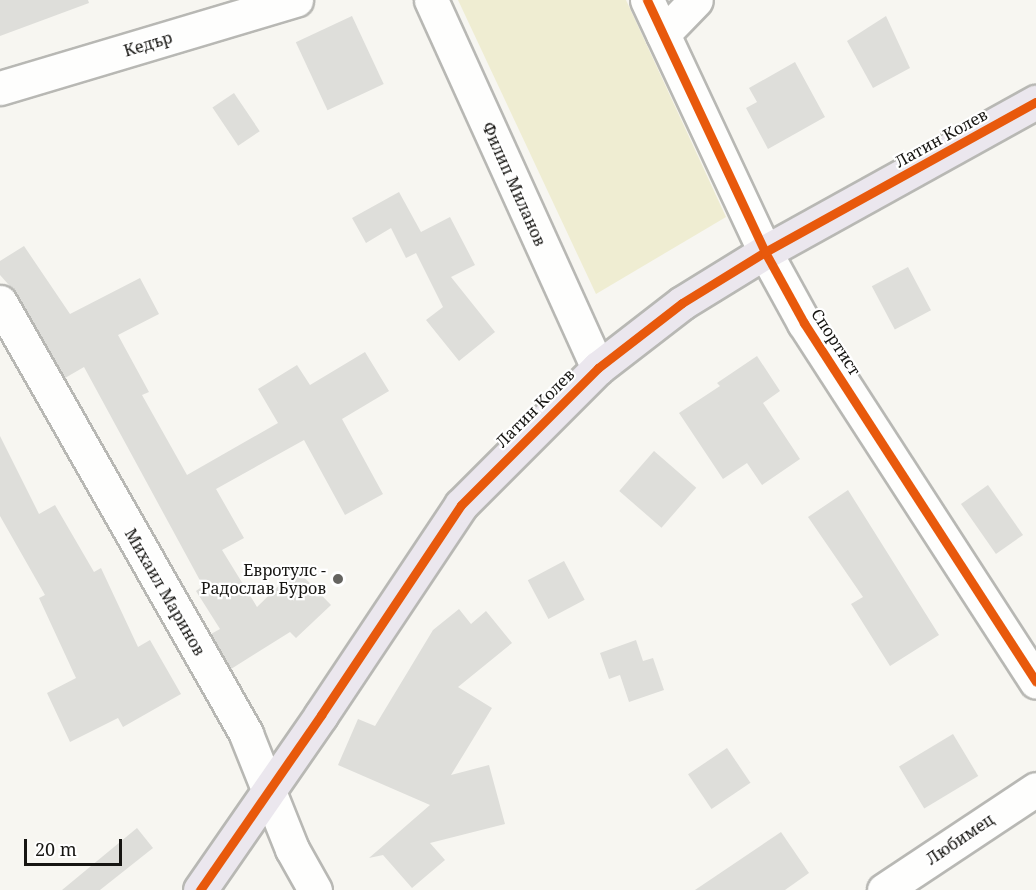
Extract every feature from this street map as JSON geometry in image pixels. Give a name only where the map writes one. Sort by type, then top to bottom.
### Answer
[{"type":"main road","name":"Латин Колев","points":[[200,890],[269,792],[461,505],[598,368],[682,303],[765,252],[1036,102]]},
{"type":"street","name":"Кедър","points":[[0,88],[296,0]]},
{"type":"street","name":"Филип Миланов","points":[[431,0],[598,368]]},
{"type":"street","name":"Спортист","points":[[647,0],[765,252],[804,323],[1036,681]]},
{"type":"street","points":[[663,34],[696,0]]},
{"type":"street","name":"Михаил Маринов","points":[[0,302],[246,734],[292,849],[315,890]]},
{"type":"street","name":"Любимец","points":[[884,890],[1036,789]]},
{"type":"shaded area","points":[[458,0],[626,0],[726,217],[596,294]]},
{"type":"building","points":[[0,0],[88,0],[89,3],[0,36]]},
{"type":"building","points":[[352,16],[384,84],[328,110],[296,42]]},
{"type":"building","points":[[886,16],[910,68],[873,88],[847,41]]},
{"type":"building","points":[[795,62],[825,117],[768,149],[746,108],[757,102],[749,88]]},
{"type":"building","points":[[234,93],[260,131],[238,146],[212,108]]},
{"type":"building","points":[[399,192],[421,232],[450,217],[475,265],[451,277],[495,332],[459,361],[426,320],[443,307],[416,253],[406,258],[391,228],[366,243],[352,218]]},
{"type":"building","points":[[24,246],[70,314],[140,278],[159,314],[118,335],[149,392],[142,395],[187,475],[278,423],[258,389],[297,365],[310,385],[365,352],[389,391],[342,419],[383,494],[345,515],[304,440],[216,489],[244,538],[222,550],[257,607],[296,569],[331,605],[296,638],[290,632],[231,669],[211,634],[220,629],[196,591],[203,586],[84,367],[65,378],[16,293],[0,275],[0,261]]},
{"type":"building","points":[[908,267],[931,310],[895,330],[872,286]]},
{"type":"building","points":[[757,356],[780,391],[763,403],[800,459],[762,485],[747,463],[723,479],[679,413],[720,386],[717,383]]},
{"type":"building","points":[[0,436],[39,514],[55,505],[94,572],[101,568],[138,647],[150,640],[181,694],[123,727],[118,718],[70,742],[47,693],[76,678],[39,598],[45,595],[0,516]]},
{"type":"building","points":[[654,451],[696,488],[661,528],[619,491]]},
{"type":"building","points":[[988,485],[1023,535],[996,554],[961,504]]},
{"type":"building","points":[[848,490],[939,635],[890,666],[851,604],[863,597],[808,517]]},
{"type":"building","points":[[564,561],[585,600],[548,619],[528,580]]},
{"type":"building","points":[[459,609],[471,624],[486,611],[512,643],[458,687],[492,708],[451,775],[489,765],[505,824],[430,843],[445,860],[412,888],[383,855],[369,858],[430,805],[338,765],[358,719],[375,726],[433,630]]},
{"type":"building","points":[[636,640],[643,661],[653,658],[664,690],[629,702],[620,675],[609,679],[600,653]]},
{"type":"building","points":[[953,734],[978,776],[924,808],[899,766]]},
{"type":"building","points":[[727,748],[750,783],[712,809],[688,774]]},
{"type":"building","points":[[137,828],[153,848],[100,890],[62,890]]},
{"type":"building","points":[[781,832],[809,873],[785,890],[695,890]]},
{"type":"cycle path","points":[[647,0],[765,252],[804,323],[1036,681]]},
{"type":"cycle path","points":[[200,890],[321,715],[461,505],[598,368],[682,303],[765,252],[1036,102]]},
{"type":"place","name":"Евротулс - Радослав Буров","points":[[338,579]]}]
